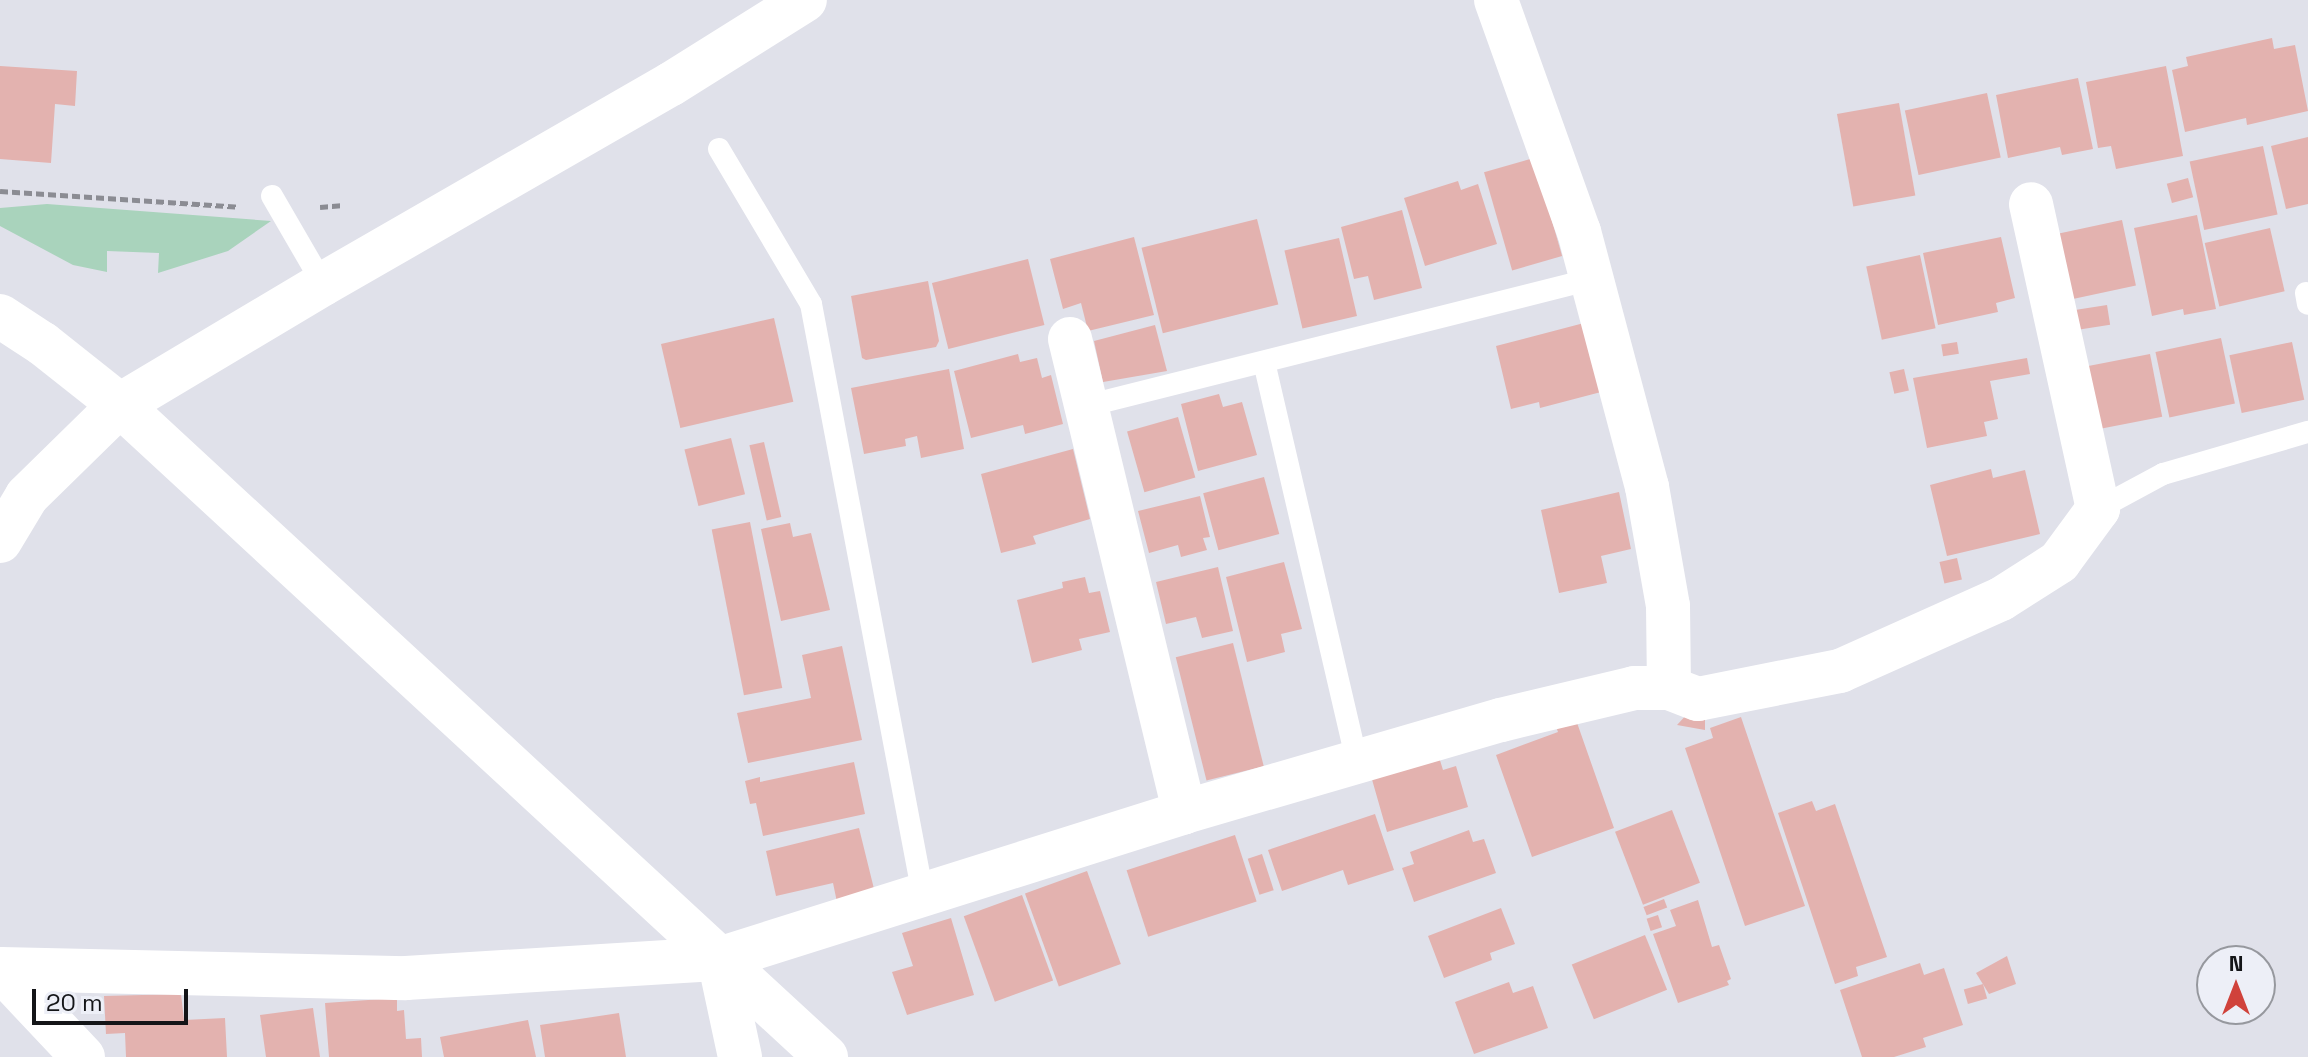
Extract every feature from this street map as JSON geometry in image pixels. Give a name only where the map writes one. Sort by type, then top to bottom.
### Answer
[{"type":"street","points":[[0,541],[27,496],[120,405],[323,284],[658,92],[805,0]]},
{"type":"street","points":[[1496,0],[1579,232],[1647,487],[1668,606],[1669,688]]},
{"type":"street","points":[[0,969],[406,978],[719,959],[1184,812],[1501,720],[1634,688],[1669,688],[1698,699],[1840,671],[2001,599],[2059,562],[2098,509],[2031,204]]},
{"type":"street","points":[[0,316],[43,344],[120,405],[826,1057]]},
{"type":"street","points":[[1070,339],[1184,812]]},
{"type":"street","points":[[719,959],[740,1057]]},
{"type":"street","points":[[0,969],[83,1057]]},
{"type":"lane","points":[[719,149],[811,304],[923,895]]},
{"type":"lane","points":[[276,203],[323,284]]},
{"type":"lane","points":[[1086,406],[1592,279]]},
{"type":"lane","points":[[1264,362],[1357,762]]},
{"type":"lane","points":[[2098,509],[2163,474],[2308,432]]},
{"type":"path","points":[[0,191],[341,205]]},
{"type":"green space","points":[[47,204],[271,221],[228,251],[158,273],[159,253],[107,251],[107,272],[73,265],[0,226],[0,208]]},
{"type":"building","points":[[2272,38],[2274,49],[2295,45],[2308,111],[2247,125],[2246,118],[2185,132],[2172,70],[2188,66],[2186,57]]},
{"type":"building","points":[[0,66],[77,71],[75,106],[55,104],[51,163],[0,159]]},
{"type":"building","points":[[2166,66],[2183,156],[2116,169],[2111,146],[2098,148],[2086,82]]},
{"type":"building","points":[[2078,78],[2093,149],[2062,155],[2060,147],[2008,158],[1996,95]]},
{"type":"building","points":[[1987,93],[2001,158],[1919,175],[1905,110]]},
{"type":"building","points":[[1899,103],[1915,196],[1853,207],[1837,114]]},
{"type":"building","points":[[2308,137],[2308,204],[2286,209],[2271,146]]},
{"type":"building","points":[[2263,146],[2278,214],[2204,230],[2190,162]]},
{"type":"building","points":[[1534,158],[1562,256],[1512,270],[1484,172]]},
{"type":"building","points":[[2188,178],[2193,197],[2172,203],[2167,184]]},
{"type":"building","points":[[1458,181],[1461,190],[1478,184],[1497,244],[1425,266],[1404,198]]},
{"type":"building","points":[[1402,210],[1422,288],[1374,300],[1368,276],[1354,279],[1341,227]]},
{"type":"building","points":[[2197,215],[2216,309],[2184,315],[2183,309],[2152,316],[2134,228]]},
{"type":"building","points":[[1257,219],[1278,304],[1163,333],[1142,248]]},
{"type":"building","points":[[2122,220],[2136,286],[2069,300],[2055,234]]},
{"type":"building","points":[[2270,228],[2285,291],[2219,306],[2205,243]]},
{"type":"building","points":[[1134,237],[1154,315],[1088,331],[1081,303],[1063,309],[1050,259]]},
{"type":"building","points":[[2001,237],[2015,298],[1996,303],[1998,312],[1938,325],[1923,253]]},
{"type":"building","points":[[1339,238],[1357,316],[1302,329],[1284,251]]},
{"type":"building","points":[[1920,255],[1936,328],[1882,340],[1866,266]]},
{"type":"building","points":[[1028,259],[1044,325],[948,349],[932,283]]},
{"type":"building","points":[[928,281],[939,341],[936,347],[866,360],[862,358],[851,296]]},
{"type":"building","points":[[2107,305],[2110,325],[2077,330],[2073,310]]},
{"type":"building","points":[[774,318],[793,402],[680,428],[661,344]]},
{"type":"building","points":[[1584,323],[1601,392],[1540,408],[1539,402],[1511,409],[1496,346]]},
{"type":"building","points":[[1155,325],[1167,371],[1103,382],[1094,341]]},
{"type":"building","points":[[2221,338],[2235,404],[2169,417],[2155,352]]},
{"type":"building","points":[[1957,342],[1959,354],[1943,356],[1941,345]]},
{"type":"building","points":[[2292,342],[2304,400],[2242,413],[2229,355]]},
{"type":"building","points":[[1018,354],[1020,362],[1037,358],[1042,378],[1051,375],[1063,424],[1025,434],[1023,425],[971,438],[954,371]]},
{"type":"building","points":[[2150,354],[2162,417],[2095,430],[2083,367]]},
{"type":"building","points":[[2027,358],[2030,374],[1990,381],[1998,419],[1984,422],[1987,436],[1927,448],[1913,378]]},
{"type":"building","points":[[949,369],[964,449],[921,458],[917,436],[905,439],[906,446],[864,454],[851,388]]},
{"type":"building","points":[[1904,369],[1909,390],[1894,394],[1889,372]]},
{"type":"building","points":[[1219,394],[1223,407],[1242,402],[1257,455],[1198,471],[1181,404]]},
{"type":"building","points":[[1178,417],[1195,478],[1144,492],[1127,432]]},
{"type":"building","points":[[731,438],[745,494],[698,506],[684,450]]},
{"type":"building","points":[[764,442],[781,517],[767,520],[749,445]]},
{"type":"building","points":[[1073,449],[1090,519],[1033,536],[1036,544],[1001,553],[981,474]]},
{"type":"building","points":[[1991,469],[1993,478],[2025,470],[2040,534],[1947,556],[1930,485]]},
{"type":"building","points":[[1264,477],[1279,534],[1218,550],[1203,493]]},
{"type":"building","points":[[1619,492],[1631,549],[1601,556],[1607,583],[1559,593],[1541,510]]},
{"type":"building","points":[[1200,496],[1210,537],[1203,538],[1207,550],[1181,557],[1178,545],[1149,553],[1138,511]]},
{"type":"building","points":[[750,522],[782,688],[744,695],[712,529]]},
{"type":"building","points":[[790,523],[793,537],[811,533],[830,610],[781,621],[761,529]]},
{"type":"building","points":[[1957,558],[1962,579],[1944,583],[1939,562]]},
{"type":"building","points":[[1284,562],[1302,629],[1281,634],[1285,652],[1247,662],[1226,577]]},
{"type":"building","points":[[1218,567],[1233,631],[1202,638],[1196,617],[1166,624],[1156,582]]},
{"type":"building","points":[[1085,577],[1089,593],[1100,591],[1110,632],[1079,639],[1082,650],[1032,663],[1017,600],[1063,588],[1062,582]]},
{"type":"building","points":[[1233,643],[1264,766],[1206,781],[1176,657]]},
{"type":"building","points":[[842,646],[862,740],[748,763],[737,713],[811,698],[802,655]]},
{"type":"building","points":[[1688,713],[1705,713],[1705,730],[1677,725]]},
{"type":"building","points":[[1575,717],[1614,828],[1532,857],[1496,755],[1558,732],[1555,724]]},
{"type":"building","points":[[1741,717],[1805,906],[1745,926],[1685,748],[1713,738],[1710,728]]},
{"type":"building","points":[[1439,757],[1443,770],[1456,766],[1468,807],[1387,832],[1371,776]]},
{"type":"building","points":[[854,762],[865,814],[763,836],[756,803],[750,804],[745,781],[760,777],[760,782]]},
{"type":"building","points":[[1812,801],[1816,811],[1835,804],[1887,957],[1856,967],[1858,976],[1835,984],[1778,813]]},
{"type":"building","points":[[1672,810],[1700,883],[1643,905],[1615,832]]},
{"type":"building","points":[[1375,814],[1394,870],[1348,885],[1343,870],[1282,891],[1268,850]]},
{"type":"building","points":[[859,828],[876,897],[838,907],[833,883],[776,896],[766,851]]},
{"type":"building","points":[[1469,830],[1473,842],[1484,839],[1496,873],[1414,902],[1402,868],[1414,864],[1410,852]]},
{"type":"building","points":[[1235,835],[1257,902],[1148,937],[1127,870]]},
{"type":"building","points":[[1262,854],[1274,890],[1259,895],[1248,859]]},
{"type":"building","points":[[1087,871],[1121,964],[1059,987],[1025,894]]},
{"type":"building","points":[[1022,895],[1053,981],[995,1002],[964,916]]},
{"type":"building","points":[[1664,899],[1667,907],[1647,915],[1643,907]]},
{"type":"building","points":[[1698,900],[1712,947],[1719,945],[1731,979],[1727,981],[1729,985],[1678,1003],[1653,934],[1676,926],[1670,910]]},
{"type":"building","points":[[1501,908],[1515,944],[1490,953],[1492,960],[1444,978],[1428,936]]},
{"type":"building","points":[[1658,915],[1662,927],[1651,931],[1647,919]]},
{"type":"building","points":[[951,918],[974,995],[907,1015],[892,972],[913,966],[902,933]]},
{"type":"building","points":[[1645,935],[1667,990],[1594,1019],[1572,965]]},
{"type":"building","points":[[2007,956],[2016,984],[1989,994],[1976,973]]},
{"type":"building","points":[[1920,963],[1924,975],[1944,968],[1963,1025],[1923,1038],[1926,1047],[1894,1057],[1862,1057],[1840,990]]},
{"type":"building","points":[[1509,982],[1513,993],[1533,986],[1548,1028],[1474,1054],[1455,1002]]},
{"type":"building","points":[[1983,984],[1987,998],[1968,1004],[1964,990]]},
{"type":"building","points":[[181,994],[184,1020],[225,1018],[227,1057],[126,1057],[125,1033],[106,1034],[104,996]]},
{"type":"building","points":[[397,998],[397,1011],[404,1010],[406,1039],[421,1038],[422,1057],[329,1057],[325,1003]]},
{"type":"building","points":[[313,1008],[320,1057],[266,1057],[260,1015]]},
{"type":"building","points":[[619,1013],[626,1057],[545,1057],[540,1025]]},
{"type":"building","points":[[528,1020],[536,1057],[444,1057],[440,1037]]}]
